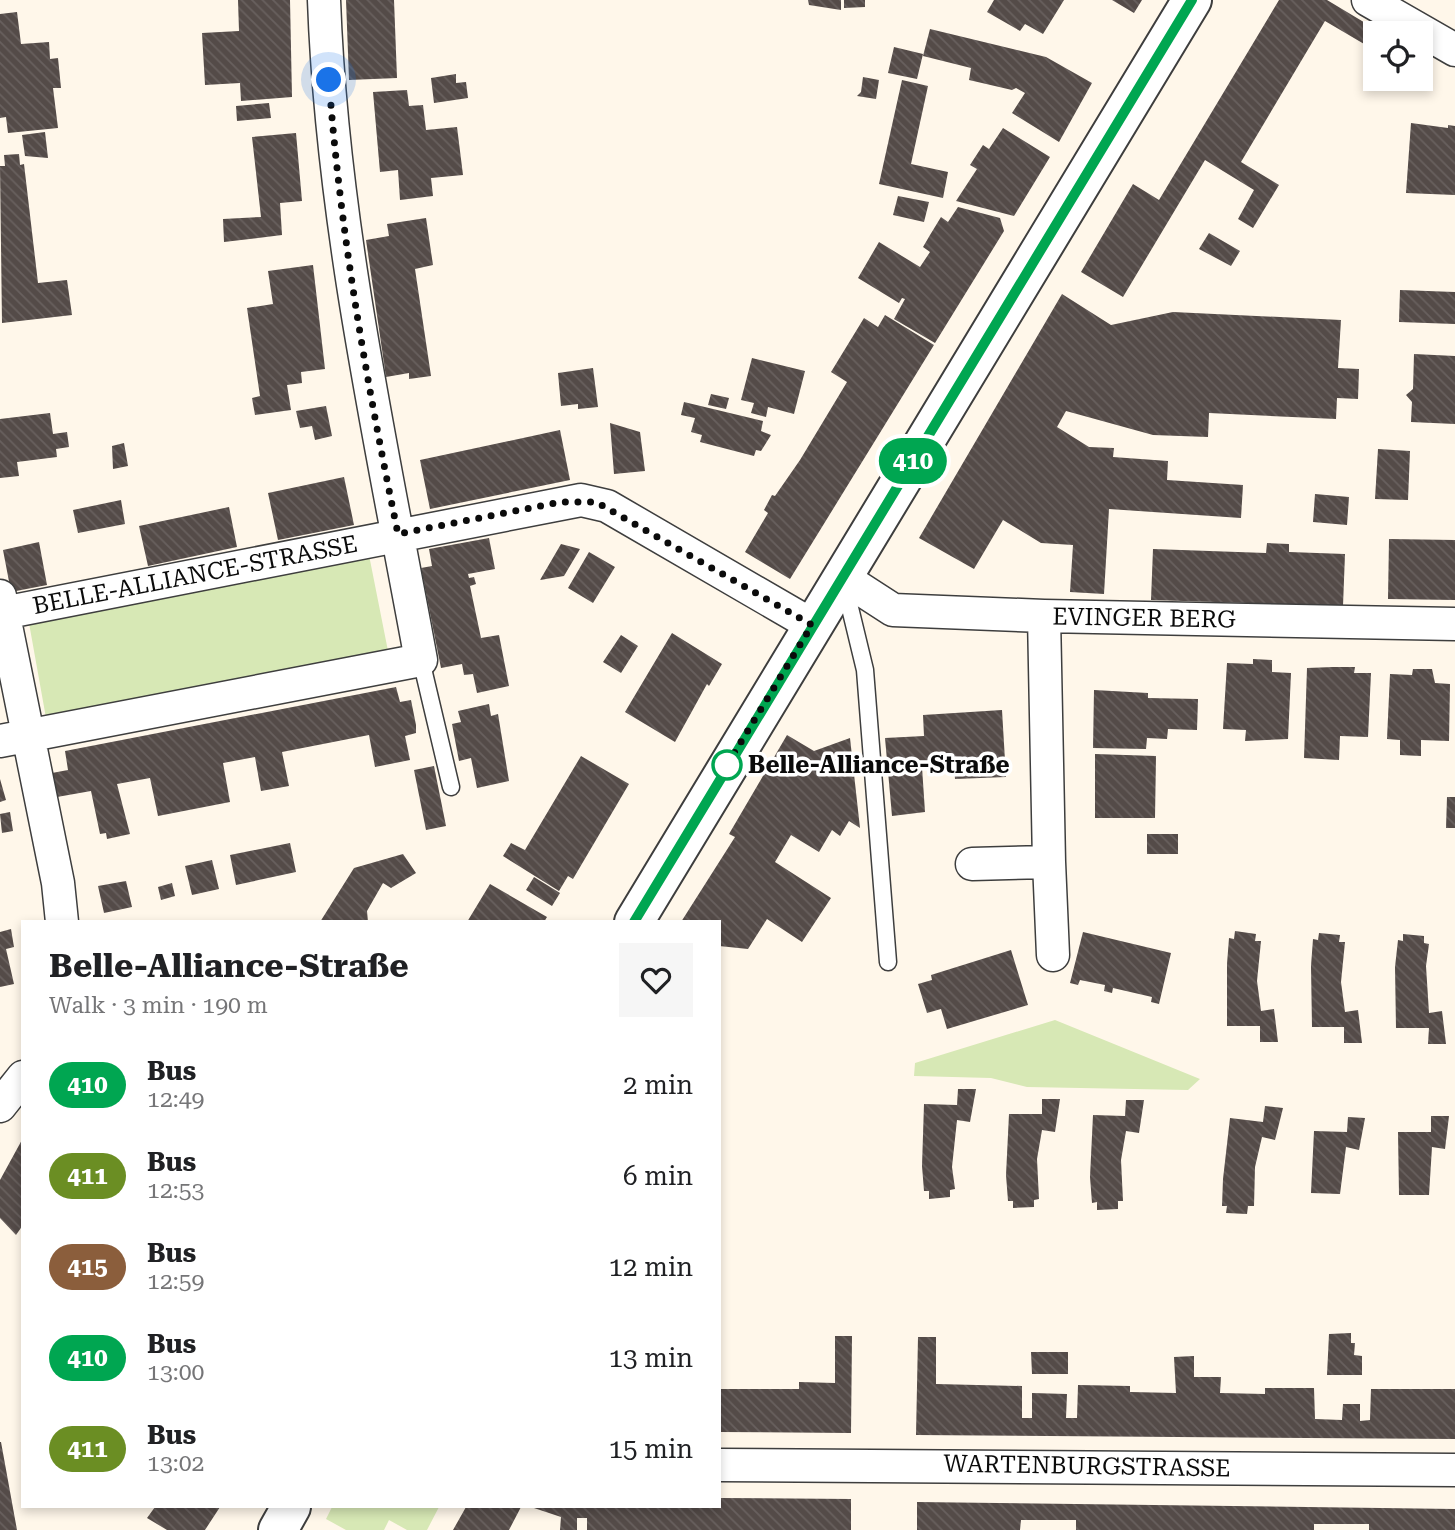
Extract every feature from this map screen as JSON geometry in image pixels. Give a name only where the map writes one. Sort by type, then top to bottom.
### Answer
[{"type":"street","points":[[13,738],[421,660],[368,391],[341,202],[324,0]]},
{"type":"street","points":[[635,920],[1192,0]]},
{"type":"street","points":[[1368,0],[1455,50]]},
{"type":"street","name":"BELLE-ALLIANCE-STRASSE","points":[[2,604],[398,534],[561,502],[596,502],[812,625]]},
{"type":"street","name":"EVINGER BERG","points":[[842,577],[893,610],[1044,617],[1455,624]]},
{"type":"street","points":[[2,604],[13,738],[58,883],[62,920]]},
{"type":"street","points":[[1044,617],[1053,955]]},
{"type":"street","points":[[972,864],[1049,862]]},
{"type":"street","points":[[0,1106],[21,1080]]},
{"type":"street","name":"WARTENBURGSTRASSE","points":[[721,1465],[1455,1470]]},
{"type":"street","points":[[278,1530],[290,1508]]},
{"type":"lane","points":[[842,577],[864,670],[888,962]]},
{"type":"lane","points":[[421,660],[451,787]]},
{"type":"green space","points":[[369,555],[388,651],[46,718],[29,623]]},
{"type":"green space","points":[[1055,1020],[1200,1079],[1188,1090],[1027,1087],[991,1078],[914,1076],[915,1063]]},
{"type":"green space","points":[[332,1508],[438,1508],[427,1530],[407,1530],[389,1520],[384,1530],[346,1530],[326,1519]]},
{"type":"building","points":[[238,0],[290,0],[292,97],[241,101],[240,83],[205,85],[202,33],[239,31]]},
{"type":"building","points":[[346,0],[394,0],[397,78],[349,80]]},
{"type":"building","points":[[808,0],[841,0],[841,10],[809,5]]},
{"type":"building","points":[[844,0],[865,0],[865,7],[844,8]]},
{"type":"building","points":[[994,0],[1064,0],[1043,34],[1025,24],[1020,31],[987,12]]},
{"type":"building","points":[[1112,0],[1142,0],[1134,13]]},
{"type":"building","points":[[1279,0],[1327,0],[1363,22],[1363,43],[1325,21],[1241,162],[1279,185],[1253,228],[1238,219],[1254,190],[1205,160],[1123,297],[1081,272],[1133,184],[1159,200]]},
{"type":"building","points":[[17,12],[21,44],[49,42],[50,59],[58,58],[61,88],[53,88],[58,128],[8,133],[6,117],[0,118],[0,14]]},
{"type":"building","points":[[930,29],[1046,57],[1092,83],[1059,142],[1012,113],[1025,93],[1016,88],[1012,90],[969,80],[971,68],[923,56]]},
{"type":"building","points":[[894,47],[923,54],[917,79],[888,73]]},
{"type":"building","points":[[456,74],[456,83],[466,82],[468,98],[434,103],[431,78]]},
{"type":"building","points":[[863,77],[879,80],[876,99],[857,96],[861,92]]},
{"type":"building","points":[[902,80],[928,86],[911,164],[948,172],[943,198],[879,184]]},
{"type":"building","points":[[407,90],[409,106],[423,105],[426,130],[457,127],[463,175],[431,178],[433,196],[400,200],[398,170],[380,172],[373,92]]},
{"type":"building","points":[[269,103],[271,118],[237,121],[236,106]]},
{"type":"building","points":[[1411,123],[1448,128],[1448,125],[1455,126],[1455,195],[1406,193]]},
{"type":"building","points":[[1003,128],[1050,157],[1014,216],[956,201],[977,169],[970,165],[983,145],[989,149]]},
{"type":"building","points":[[45,132],[48,158],[25,156],[22,135]]},
{"type":"building","points":[[296,133],[302,201],[280,203],[282,235],[224,242],[223,219],[261,217],[252,137]]},
{"type":"building","points":[[19,154],[20,165],[24,164],[38,283],[67,280],[72,315],[2,323],[0,166],[5,166],[4,155]]},
{"type":"building","points":[[898,196],[929,202],[924,222],[893,215]]},
{"type":"building","points":[[958,207],[1000,218],[1004,231],[935,343],[894,319],[905,299],[902,298],[899,303],[858,278],[879,242],[920,267],[930,252],[923,247],[941,217],[948,222]]},
{"type":"building","points":[[426,218],[433,265],[415,269],[431,376],[409,379],[409,373],[386,377],[366,240],[389,236],[387,224]]},
{"type":"building","points":[[1209,233],[1240,251],[1231,266],[1199,249]]},
{"type":"building","points":[[313,265],[325,369],[301,372],[302,383],[287,385],[291,410],[255,415],[252,398],[260,396],[247,308],[273,304],[268,271]]},
{"type":"building","points":[[1400,290],[1455,292],[1455,324],[1399,322]]},
{"type":"building","points":[[1062,294],[1111,325],[1173,312],[1341,320],[1338,368],[1359,369],[1358,399],[1337,398],[1336,419],[1209,413],[1208,437],[1153,435],[1066,411],[1057,427],[1089,447],[1114,448],[1113,457],[1168,461],[1167,480],[1243,485],[1241,518],[1109,509],[1104,594],[1070,592],[1073,545],[1041,543],[1003,520],[974,569],[919,538]]},
{"type":"building","points":[[885,315],[934,345],[790,579],[745,552],[768,513],[764,510],[772,495],[775,496],[800,460],[847,382],[831,372],[864,318],[878,327]]},
{"type":"building","points":[[1414,354],[1455,356],[1455,424],[1411,422],[1412,402],[1406,395],[1413,389]]},
{"type":"building","points":[[752,358],[805,371],[794,414],[768,407],[766,417],[751,413],[754,403],[741,400]]},
{"type":"building","points":[[593,368],[598,407],[578,409],[578,404],[561,406],[558,373]]},
{"type":"building","points":[[711,394],[729,398],[726,409],[708,405]]},
{"type":"building","points":[[684,402],[763,421],[761,431],[771,435],[761,451],[756,450],[754,456],[700,442],[702,435],[691,432],[695,418],[681,415]]},
{"type":"building","points":[[326,406],[332,436],[315,440],[312,426],[300,428],[296,411]]},
{"type":"building","points":[[50,413],[53,434],[67,432],[69,447],[56,449],[57,457],[17,462],[19,476],[0,478],[0,419]]},
{"type":"building","points":[[610,423],[640,432],[645,471],[614,474]]},
{"type":"building","points":[[560,430],[570,480],[430,509],[420,460]]},
{"type":"building","points":[[124,443],[128,466],[113,469],[112,446]]},
{"type":"building","points":[[1378,449],[1410,451],[1408,500],[1375,499]]},
{"type":"building","points":[[344,477],[354,525],[278,540],[268,493]]},
{"type":"building","points":[[1315,494],[1349,497],[1347,525],[1313,522]]},
{"type":"building","points":[[121,500],[125,524],[78,533],[73,510]]},
{"type":"building","points":[[229,507],[237,547],[148,566],[139,526]]},
{"type":"building","points":[[489,538],[495,569],[468,574],[469,578],[474,577],[476,584],[470,586],[481,638],[499,635],[509,686],[477,693],[473,674],[464,675],[462,664],[441,668],[421,568],[432,566],[429,549]]},
{"type":"building","points":[[1389,539],[1455,540],[1455,600],[1388,599]]},
{"type":"building","points":[[39,542],[47,585],[11,592],[3,550]]},
{"type":"building","points":[[1267,543],[1289,544],[1289,552],[1345,554],[1343,606],[1151,600],[1153,549],[1266,553]]},
{"type":"building","points":[[561,544],[580,549],[564,576],[540,580]]},
{"type":"building","points":[[589,552],[615,567],[593,603],[568,588]]},
{"type":"building","points":[[672,633],[722,664],[709,686],[707,684],[675,742],[625,712]]},
{"type":"building","points":[[621,635],[638,646],[621,673],[603,662]]},
{"type":"building","points":[[1253,659],[1272,660],[1272,672],[1291,673],[1288,739],[1245,741],[1246,730],[1223,729],[1227,663],[1253,664]]},
{"type":"building","points":[[1355,667],[1354,673],[1371,673],[1368,737],[1340,736],[1339,760],[1304,758],[1307,668]]},
{"type":"building","points":[[1413,669],[1432,669],[1435,683],[1450,684],[1449,741],[1421,740],[1421,756],[1400,755],[1400,740],[1387,739],[1390,674],[1412,675]]},
{"type":"building","points":[[396,687],[400,702],[411,700],[416,725],[416,733],[405,736],[410,760],[375,767],[369,735],[282,752],[289,786],[261,791],[255,757],[223,763],[230,802],[158,816],[150,778],[117,784],[130,834],[107,839],[106,833],[100,834],[91,791],[57,797],[52,773],[68,770],[65,751]]},
{"type":"building","points":[[1094,690],[1148,693],[1148,698],[1198,699],[1197,730],[1168,729],[1167,739],[1147,738],[1146,749],[1093,748]]},
{"type":"building","points":[[489,704],[491,716],[498,714],[509,781],[477,788],[471,758],[459,761],[452,724],[461,722],[458,711]]},
{"type":"building","points":[[1002,710],[1006,777],[955,779],[954,766],[922,767],[925,812],[892,816],[885,738],[924,736],[923,715]]},
{"type":"building","points":[[787,735],[814,751],[850,738],[860,828],[849,821],[840,836],[832,830],[819,852],[791,835],[775,862],[831,898],[802,942],[767,919],[748,949],[721,946],[721,920],[682,920],[735,837],[729,834]]},
{"type":"building","points":[[1095,754],[1156,756],[1155,818],[1095,818]]},
{"type":"building","points":[[581,756],[629,784],[573,879],[568,876],[559,891],[503,856],[511,843],[525,850]]},
{"type":"building","points":[[434,766],[446,826],[426,830],[414,770]]},
{"type":"building","points":[[0,779],[6,800],[0,802]]},
{"type":"building","points":[[1447,797],[1455,797],[1455,828],[1446,828]]},
{"type":"building","points":[[10,812],[13,831],[2,833],[0,814]]},
{"type":"building","points":[[1147,834],[1178,834],[1178,854],[1147,854]]},
{"type":"building","points":[[290,843],[296,872],[236,885],[230,855]]},
{"type":"building","points":[[403,854],[416,873],[391,888],[383,883],[367,911],[368,920],[321,920],[354,868]]},
{"type":"building","points":[[212,860],[219,889],[192,895],[185,866]]},
{"type":"building","points":[[534,877],[560,893],[552,906],[526,890]]},
{"type":"building","points":[[126,881],[132,907],[104,913],[98,886]]},
{"type":"building","points":[[172,883],[175,896],[161,900],[158,887]]},
{"type":"building","points":[[490,884],[547,917],[545,920],[468,920]]},
{"type":"building","points":[[11,929],[14,947],[6,949],[14,984],[0,987],[0,932]]},
{"type":"building","points":[[1235,931],[1256,934],[1255,941],[1261,941],[1257,981],[1261,1011],[1274,1009],[1278,1042],[1260,1042],[1260,1026],[1227,1026],[1229,938],[1234,939]]},
{"type":"building","points":[[1083,932],[1171,953],[1159,1004],[1151,1002],[1152,997],[1113,988],[1112,993],[1104,991],[1105,985],[1080,980],[1078,985],[1070,983]]},
{"type":"building","points":[[1319,933],[1340,935],[1339,942],[1345,942],[1341,982],[1345,1012],[1358,1010],[1362,1043],[1344,1043],[1344,1027],[1312,1027],[1313,939],[1318,940]]},
{"type":"building","points":[[1403,934],[1424,936],[1424,943],[1429,944],[1426,966],[1429,1013],[1442,1011],[1446,1044],[1428,1044],[1429,1028],[1396,1028],[1395,967],[1398,940],[1403,941]]},
{"type":"building","points":[[1011,950],[1028,1005],[947,1029],[941,1009],[927,1013],[918,984],[932,980],[931,975]]},
{"type":"building","points":[[958,1089],[976,1089],[970,1122],[957,1120],[952,1167],[955,1189],[950,1190],[950,1197],[929,1199],[929,1191],[924,1191],[922,1166],[924,1104],[957,1105]]},
{"type":"building","points":[[1042,1099],[1060,1099],[1055,1132],[1042,1130],[1037,1159],[1039,1199],[1034,1200],[1034,1207],[1013,1208],[1013,1201],[1008,1201],[1006,1175],[1009,1114],[1042,1114]]},
{"type":"building","points":[[1126,1100],[1144,1100],[1139,1133],[1126,1131],[1121,1160],[1123,1201],[1118,1201],[1118,1209],[1097,1210],[1097,1202],[1092,1203],[1090,1177],[1093,1115],[1125,1116]]},
{"type":"building","points":[[1265,1106],[1283,1108],[1275,1140],[1262,1137],[1255,1167],[1254,1206],[1248,1206],[1247,1214],[1226,1213],[1227,1206],[1222,1206],[1223,1179],[1230,1118],[1263,1122]]},
{"type":"building","points":[[1431,1116],[1449,1116],[1445,1149],[1432,1147],[1429,1195],[1399,1195],[1398,1132],[1431,1132]]},
{"type":"building","points":[[1348,1117],[1365,1118],[1359,1150],[1346,1147],[1340,1194],[1311,1193],[1314,1131],[1347,1132]]},
{"type":"building","points":[[21,1142],[21,1228],[16,1235],[0,1218],[0,1180]]},
{"type":"building","points":[[1351,1333],[1351,1343],[1355,1343],[1354,1355],[1362,1356],[1362,1375],[1327,1375],[1329,1334]]},
{"type":"building","points":[[835,1336],[852,1336],[851,1433],[721,1432],[721,1389],[799,1389],[799,1382],[835,1383]]},
{"type":"building","points":[[918,1337],[936,1337],[936,1384],[1022,1386],[1022,1418],[1032,1418],[1032,1393],[1067,1394],[1066,1418],[1077,1418],[1078,1385],[1130,1386],[1130,1392],[1176,1393],[1174,1357],[1194,1356],[1194,1377],[1221,1377],[1220,1393],[1265,1394],[1265,1388],[1314,1388],[1315,1419],[1342,1420],[1343,1404],[1360,1404],[1360,1421],[1370,1420],[1371,1389],[1455,1389],[1455,1439],[916,1435]]},
{"type":"building","points":[[1031,1352],[1068,1352],[1068,1374],[1032,1374]]},
{"type":"building","points":[[1,1442],[17,1530],[0,1530]]},
{"type":"building","points":[[721,1498],[851,1499],[851,1530],[587,1530],[587,1518],[577,1518],[577,1530],[560,1530],[561,1517],[534,1508],[721,1508]]},
{"type":"building","points":[[917,1502],[1455,1509],[1455,1530],[1369,1530],[1369,1524],[1314,1524],[1314,1530],[1076,1530],[1076,1520],[1021,1520],[1020,1530],[917,1530]]},
{"type":"building","points":[[154,1508],[219,1508],[205,1530],[167,1530],[147,1518]]},
{"type":"building","points":[[465,1508],[520,1508],[509,1530],[453,1530]]},
{"type":"bus line","name":"410","points":[[635,920],[1192,0]]},
{"type":"place","name":"Belle-Alliance-Straße","points":[[727,765]]},
{"type":"route","points":[[329,80],[341,202],[368,391],[398,534],[561,502],[596,502],[812,625],[727,765]]}]
